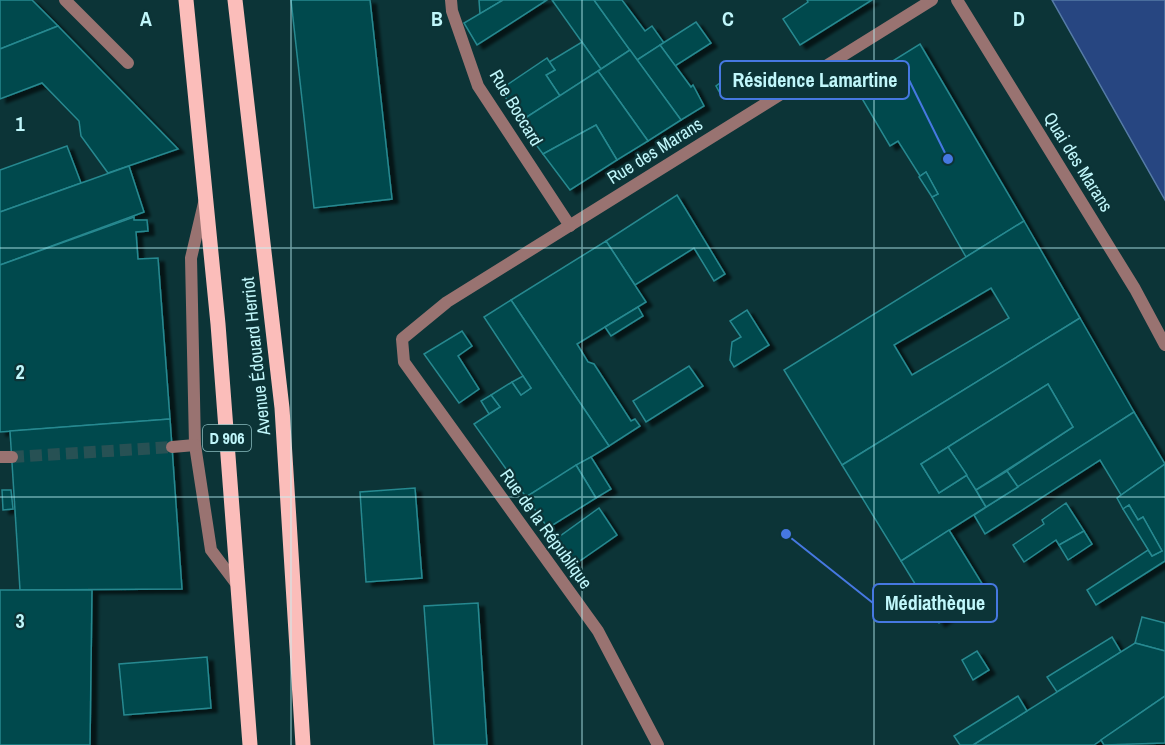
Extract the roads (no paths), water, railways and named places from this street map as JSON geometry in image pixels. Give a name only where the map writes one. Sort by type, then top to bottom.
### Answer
[{"type":"main road","name":"Avenue Édouard Herriot","points":[[186,0],[207,190],[250,745]]},
{"type":"main road","name":"Avenue Édouard Herriot","points":[[235,0],[282,408],[303,745]]},
{"type":"street","points":[[65,0],[128,63]]},
{"type":"street","name":"Rue Boccard","points":[[451,0],[452,10],[478,86],[570,226]]},
{"type":"street","name":"Rue des Marans","points":[[402,339],[447,302],[932,0]]},
{"type":"street","name":"Quai des Marans","points":[[957,0],[1135,289],[1165,345]]},
{"type":"street","points":[[207,190],[190,258],[195,445],[211,549],[238,586]]},
{"type":"street","name":"Rue de la République","points":[[402,339],[404,362],[598,631],[658,745]]},
{"type":"street","points":[[172,447],[195,445]]},
{"type":"water","points":[[1052,0],[1165,0],[1165,200]]},
{"type":"tunnel","points":[[12,457],[172,447]]},
{"type":"place","name":"Résidence Lamartine","points":[[948,159]]},
{"type":"place","name":"Médiathèque","points":[[786,534]]}]
